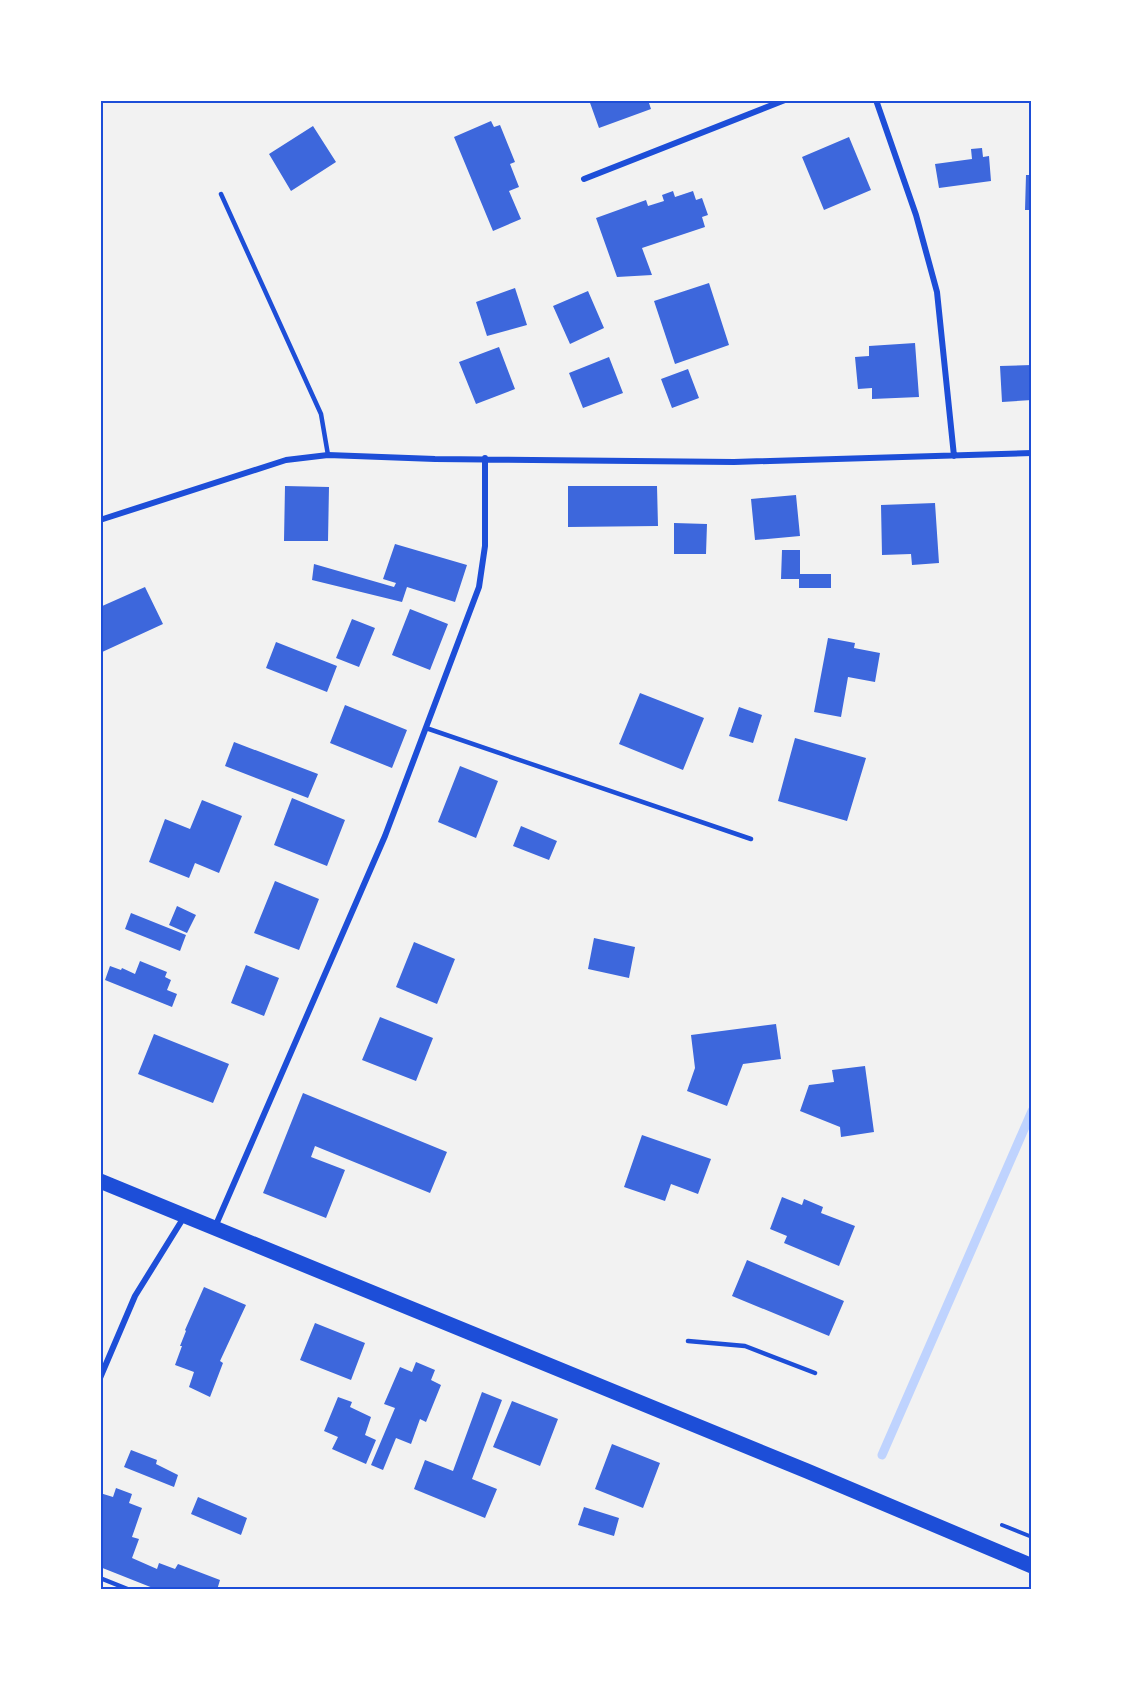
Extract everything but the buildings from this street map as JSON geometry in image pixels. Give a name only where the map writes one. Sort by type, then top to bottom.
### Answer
[{"type":"main road","points":[[100,1181],[818,1475],[1032,1566]]},
{"type":"street","points":[[584,180],[785,100]]},
{"type":"street","points":[[876,100],[916,215],[937,292],[954,456]]},
{"type":"street","points":[[100,520],[286,459],[328,455],[735,462],[1032,453]]},
{"type":"street","points":[[214,1228],[385,836],[478,587],[484,546],[485,458]]},
{"type":"street","points":[[100,1378],[135,1296],[184,1216]]},
{"type":"lane","points":[[221,194],[321,414],[328,455]]},
{"type":"lane","points":[[426,728],[751,840]]},
{"type":"lane","points":[[688,1341],[745,1346],[815,1373]]},
{"type":"lane","points":[[100,1578],[130,1590]]},
{"type":"waterway","points":[[882,1455],[1032,1111]]}]
